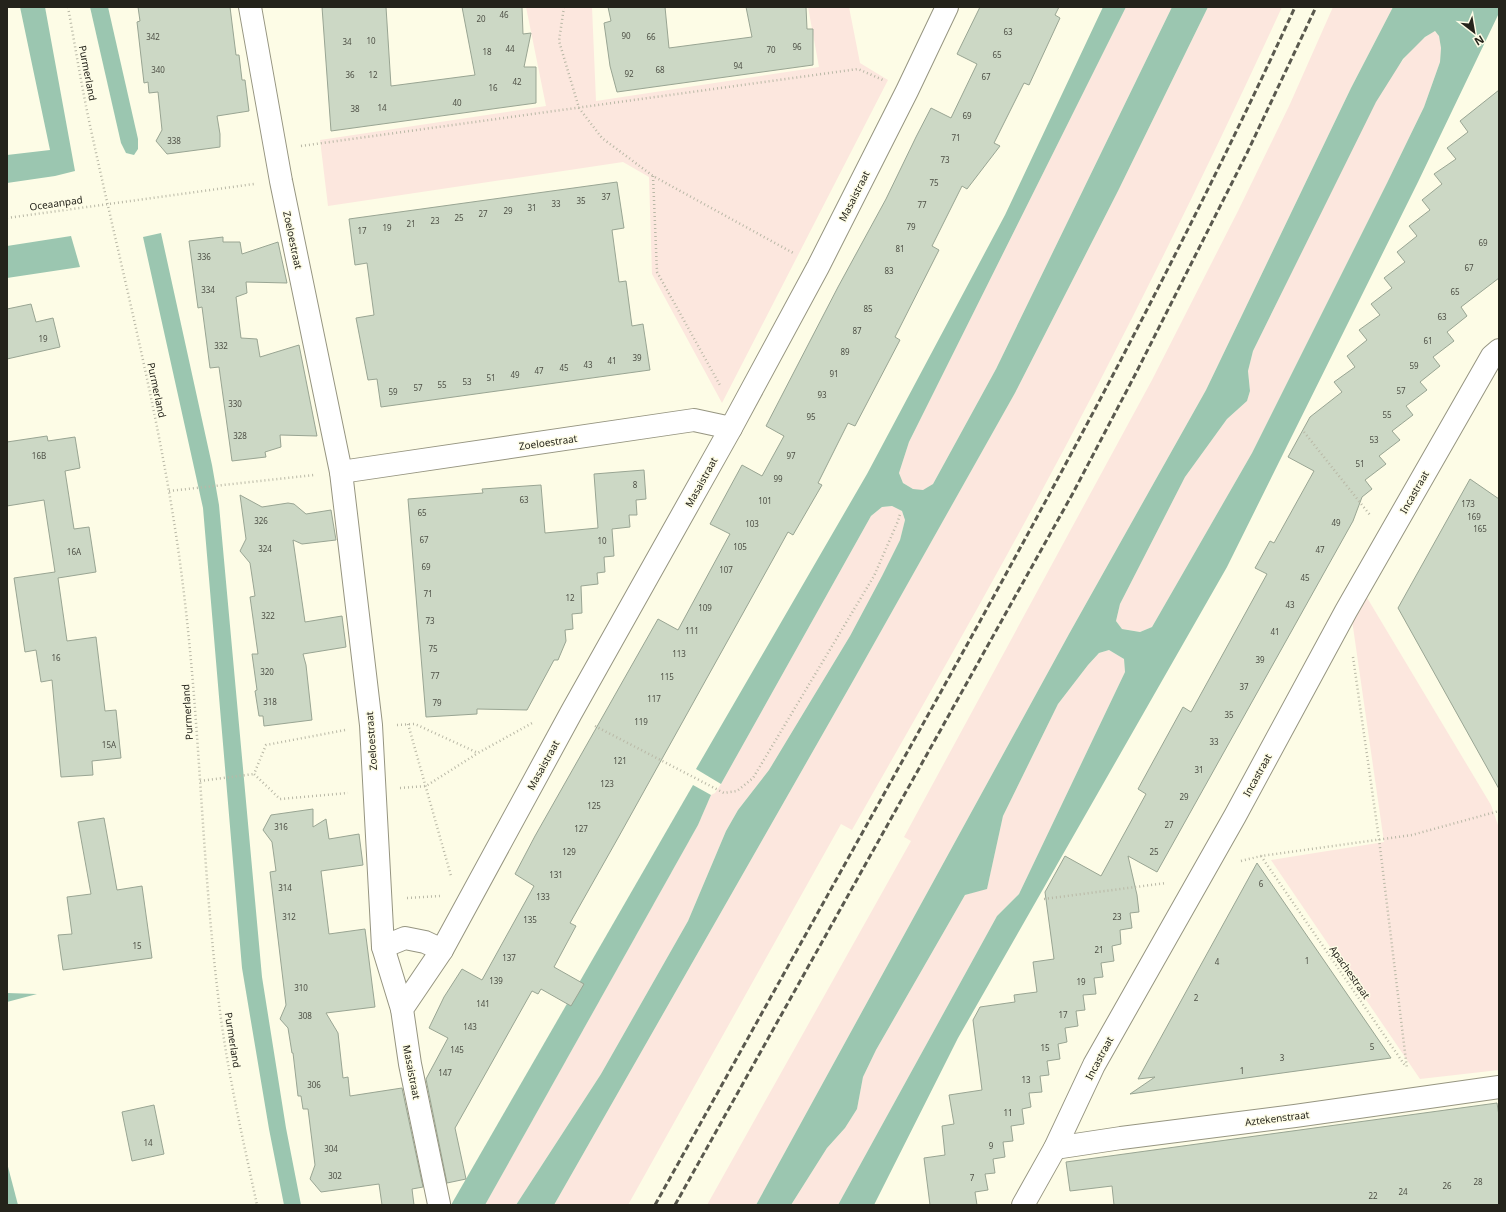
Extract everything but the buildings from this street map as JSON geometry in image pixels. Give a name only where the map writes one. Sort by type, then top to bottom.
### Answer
[{"type":"street","name":"Zoeloestraat","points":[[250,7],[281,181],[341,472],[371,725],[383,947],[402,1009]]},
{"type":"street","name":"Masaistraat","points":[[439,1204],[410,1064],[402,1009],[442,950],[464,894],[571,713],[734,422],[818,267],[907,91],[947,7]]},
{"type":"street","name":"Incastraat","points":[[1023,1205],[1055,1148],[1094,1066],[1388,537],[1497,357]]},
{"type":"street","name":"Zoeloestraat","points":[[341,472],[694,420],[734,422]]},
{"type":"street","points":[[383,947],[405,938],[424,942],[442,950]]},
{"type":"street","name":"Aztekenstraat","points":[[1055,1148],[1499,1087]]},
{"type":"path","name":"Purmerland","points":[[68,7],[92,135],[107,205],[137,329],[169,491],[184,592],[192,674],[218,995],[236,1110],[257,1205]]},
{"type":"path","points":[[564,7],[559,41],[579,108],[602,138],[653,176],[818,267]]},
{"type":"path","points":[[275,149],[858,70],[907,91]]},
{"type":"path","points":[[653,176],[657,272],[734,422]]},
{"type":"path","name":"Oceaanpad","points":[[7,218],[281,181]]},
{"type":"path","points":[[1304,432],[1388,537]]},
{"type":"path","points":[[169,491],[341,472]]},
{"type":"path","points":[[571,713],[724,793],[737,791],[753,778],[874,576],[900,514]]},
{"type":"path","points":[[1352,651],[1379,839],[1407,1069]]},
{"type":"path","points":[[408,724],[453,880],[464,894]]},
{"type":"path","points":[[374,790],[426,786],[478,753]]},
{"type":"path","points":[[200,781],[254,774]]},
{"type":"path","points":[[1239,862],[1261,856],[1412,835],[1499,811]]},
{"type":"path","name":"Apachestraat","points":[[1261,856],[1427,1097]]},
{"type":"path","points":[[1044,899],[1199,878]]},
{"type":"path","points":[[381,899],[464,894]]},
{"type":"shaded area","points":[[20,7],[45,7],[75,171],[55,176],[7,183],[7,155],[50,150]]},
{"type":"shaded area","points":[[90,7],[108,7],[138,139],[138,149],[134,155],[126,153],[121,143]]},
{"type":"shaded area","points":[[526,7],[592,7],[596,101],[819,67],[808,7],[849,7],[860,63],[888,80],[722,403],[652,274],[649,177],[623,162],[328,206],[320,140],[546,106]]},
{"type":"shaded area","points":[[1103,7],[1126,7],[909,442],[899,473],[903,483],[913,489],[923,490],[933,484],[996,369],[1172,7],[1208,7],[1118,191],[1015,393],[853,681],[554,1205],[516,1205],[601,1074],[688,921],[726,831],[738,810],[769,770],[850,636],[900,540],[905,520],[902,511],[892,506],[882,507],[871,516],[721,784],[696,769],[867,474],[1005,215]]},
{"type":"shaded area","points":[[1126,7],[1172,7],[996,369],[933,484],[923,491],[913,489],[903,483],[899,473],[909,442]]},
{"type":"shaded area","points":[[1208,7],[1282,7],[1150,283],[1080,419],[1008,553],[852,830],[841,824],[628,1205],[554,1205],[853,681],[1015,393],[1118,191]]},
{"type":"shaded area","points":[[1333,7],[1393,7],[1351,88],[1206,390],[1069,634],[756,1205],[707,1205],[911,841],[904,837],[1152,380],[1238,211],[1290,104]]},
{"type":"shaded area","points":[[1393,7],[1499,7],[1499,13],[1418,182],[1227,567],[958,1038],[874,1205],[838,1205],[997,916],[1019,894],[1125,672],[1124,659],[1109,650],[1099,653],[1058,704],[1003,816],[987,889],[965,895],[876,1050],[863,1077],[857,1109],[845,1128],[827,1148],[791,1205],[756,1205],[1069,634],[1206,390],[1351,88]],"holes":[[[1435,31],[1439,36],[1441,48],[1440,62],[1424,107],[1252,453],[1152,627],[1140,632],[1122,629],[1116,621],[1120,604],[1185,477],[1227,419],[1247,401],[1250,391],[1248,371],[1253,351],[1376,102],[1403,59],[1425,37]]]},
{"type":"shaded area","points":[[1434,31],[1439,35],[1441,48],[1440,62],[1424,107],[1252,453],[1152,627],[1140,632],[1122,629],[1116,621],[1120,604],[1185,477],[1227,419],[1247,401],[1250,391],[1248,371],[1253,351],[1377,99],[1403,60],[1418,43]]},
{"type":"shaded area","points":[[161,233],[212,465],[219,505],[262,977],[286,1128],[301,1205],[284,1205],[269,1129],[242,968],[203,508],[143,237]]},
{"type":"shaded area","points":[[71,236],[80,267],[7,278],[7,246]]},
{"type":"shaded area","points":[[892,506],[902,511],[905,520],[900,540],[882,576],[850,636],[769,770],[738,810],[726,831],[688,921],[601,1074],[516,1205],[485,1205],[698,825],[711,795],[715,793],[721,784],[871,516],[882,507]]},
{"type":"shaded area","points":[[1366,596],[1491,805],[1499,828],[1499,1070],[1420,1079],[1271,860],[1384,842],[1352,620]]},
{"type":"shaded area","points":[[1109,650],[1124,659],[1125,672],[1019,894],[997,916],[838,1205],[791,1205],[827,1148],[845,1128],[857,1109],[863,1077],[876,1050],[965,895],[987,888],[1003,816],[1058,704],[1099,653]]},
{"type":"shaded area","points":[[693,785],[711,795],[698,825],[485,1205],[451,1205]]},
{"type":"shaded area","points":[[7,993],[37,994],[7,1002]]},
{"type":"shaded area","points":[[7,1163],[18,1205],[7,1205]]},
{"type":"railway","points":[[655,1205],[956,665],[1057,480],[1204,198],[1295,7]]},
{"type":"railway","points":[[675,1205],[1073,493],[1136,373],[1247,153],[1316,7]]}]
